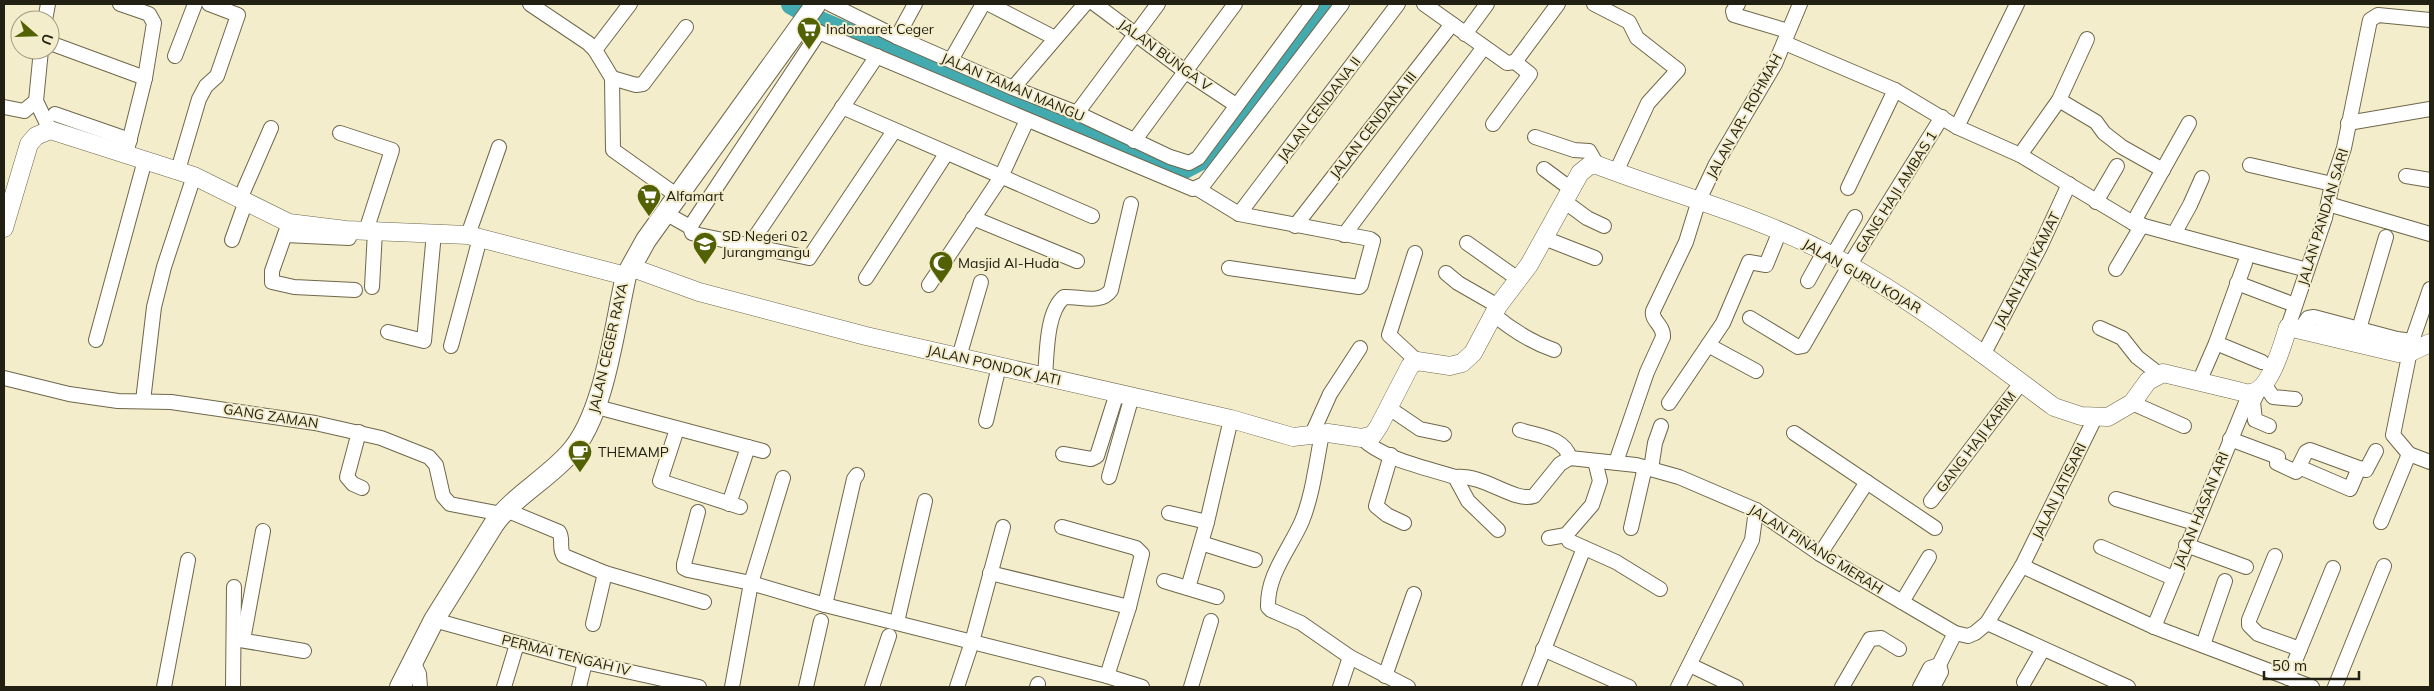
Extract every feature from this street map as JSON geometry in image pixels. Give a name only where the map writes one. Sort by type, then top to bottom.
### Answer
[{"type":"main road","name":"JALAN CEGER RAYA","points":[[400,687],[434,620],[500,516],[550,475],[586,432],[597,408],[628,272],[646,240],[808,27],[816,4]]},
{"type":"street","points":[[120,4],[142,11],[154,18],[145,78],[128,147]]},
{"type":"street","points":[[175,56],[195,4]]},
{"type":"street","points":[[143,401],[154,306],[186,173],[199,99],[206,86],[217,76],[238,15],[209,4]]},
{"type":"street","points":[[530,4],[595,50],[612,78],[613,150],[679,197]]},
{"type":"street","points":[[595,50],[630,4]]},
{"type":"street","name":"JALAN TAMAN MANGU","points":[[830,4],[896,37],[1013,88],[1077,113],[1183,162],[1192,162],[1198,158],[1236,105]]},
{"type":"street","points":[[896,37],[915,4]]},
{"type":"street","points":[[951,60],[983,4]]},
{"type":"street","points":[[989,4],[1055,38]]},
{"type":"street","points":[[1013,88],[1085,4]]},
{"type":"street","name":"JALAN BUNGA V","points":[[1095,4],[1186,72],[1236,105]]},
{"type":"street","points":[[1077,113],[1158,4]]},
{"type":"street","points":[[1134,141],[1235,4]]},
{"type":"street","points":[[1236,105],[1312,4]]},
{"type":"street","points":[[1198,189],[1342,4]]},
{"type":"street","name":"JALAN CENDANA II","points":[[1239,214],[1398,4]]},
{"type":"street","points":[[1424,4],[1507,63],[1515,62],[1530,74],[1493,124]]},
{"type":"street","points":[[1465,34],[1487,4]]},
{"type":"street","points":[[1515,62],[1558,4]]},
{"type":"street","points":[[1594,4],[1629,22],[1637,38],[1678,70],[1648,103],[1616,172]]},
{"type":"street","points":[[1738,4],[1733,11],[1734,16],[1786,37],[1895,90],[1957,127],[2020,155],[2096,202],[2137,224],[2307,270]]},
{"type":"street","name":"JALAN AR- ROHMAH","points":[[1616,462],[1647,372],[1663,337],[1663,330],[1652,316],[1653,311],[1686,242],[1699,200],[1716,164],[1775,64],[1800,4]]},
{"type":"street","points":[[1957,127],[2017,4]]},
{"type":"street","name":"JALAN PANDAN SARI","points":[[2294,328],[2307,270],[2344,148],[2370,20],[2378,15],[2430,20]]},
{"type":"street","name":"JALAN CENDANA III","points":[[1295,226],[1452,24]]},
{"type":"street","points":[[612,78],[636,85],[643,84],[686,27]]},
{"type":"street","points":[[690,227],[808,27],[877,56],[1025,124],[1189,189],[1198,189],[1216,202],[1239,214],[1373,241],[1359,287],[1229,268]]},
{"type":"street","points":[[2020,155],[2059,100],[2087,39]]},
{"type":"street","points":[[60,47],[145,78]]},
{"type":"street","points":[[1344,235],[1484,47]]},
{"type":"street","points":[[749,246],[877,56]]},
{"type":"street","points":[[4,107],[24,112],[36,100],[40,60]]},
{"type":"street","points":[[1848,188],[1895,90]]},
{"type":"street","points":[[36,100],[52,122],[128,147],[145,160],[186,173],[243,200],[287,229],[272,271],[272,282],[294,287],[355,290]]},
{"type":"street","points":[[2059,100],[2096,122],[2104,133],[2122,147],[2163,170]]},
{"type":"street","points":[[842,107],[946,154],[1092,216]]},
{"type":"street","points":[[2348,123],[2430,109]]},
{"type":"street","name":"GANG HAJI AMBAS 1","points":[[1750,318],[1798,347],[1803,346],[1849,266],[1942,117]]},
{"type":"street","points":[[4,228],[29,144],[52,122]]},
{"type":"street","points":[[2116,269],[2163,170],[2189,123]]},
{"type":"street","points":[[929,285],[1001,177],[1025,124]]},
{"type":"street","points":[[232,240],[243,200],[271,128]]},
{"type":"street","points":[[667,214],[690,227],[692,233],[800,256],[811,256],[894,131]]},
{"type":"street","points":[[340,133],[392,150],[368,234],[372,287]]},
{"type":"street","points":[[1415,253],[1389,336],[1417,361],[1450,366],[1462,363],[1473,353],[1496,310],[1544,238],[1584,168],[1597,165],[1588,151],[1574,150],[1535,137]]},
{"type":"street","points":[[451,346],[474,236],[499,147]]},
{"type":"street","points":[[866,278],[946,154]]},
{"type":"street","points":[[96,340],[145,160]]},
{"type":"street","name":"JALAN GURU KOJAR","points":[[1597,165],[1699,200],[1780,231],[1828,254],[1894,292],[2054,407],[2080,416],[2108,417],[2132,403],[2144,385],[2159,374]]},
{"type":"street","points":[[2250,165],[2332,184]]},
{"type":"street","points":[[2096,202],[2117,166]]},
{"type":"street","points":[[1544,169],[1587,218],[1604,226]]},
{"type":"street","points":[[2406,176],[2430,180]]},
{"type":"street","points":[[2174,234],[2202,178]]},
{"type":"street","name":"JALAN HAJI KAMAT","points":[[1983,356],[2040,247],[2069,184]]},
{"type":"street","points":[[1045,376],[1049,336],[1057,303],[1064,297],[1101,299],[1107,296],[1111,290],[1131,204]]},
{"type":"street","points":[[2328,204],[2430,234]]},
{"type":"street","points":[[1808,281],[1855,217]]},
{"type":"street","points":[[973,218],[1078,261]]},
{"type":"street","name":"JALAN PONDOK JATI","points":[[287,229],[368,234],[434,233],[474,236],[628,272],[866,336],[1231,419],[1286,436],[1338,434],[1362,438]]},
{"type":"street","points":[[1669,403],[1723,323],[1749,262],[1766,266],[1780,231]]},
{"type":"street","points":[[388,332],[424,341],[434,233]]},
{"type":"street","points":[[2359,329],[2386,237]]},
{"type":"street","points":[[1544,238],[1596,258]]},
{"type":"street","points":[[1467,243],[1518,279]]},
{"type":"street","points":[[2200,382],[2245,262]]},
{"type":"street","points":[[1446,273],[1496,310],[1510,328],[1538,344],[1554,350]]},
{"type":"street","points":[[959,357],[981,282]]},
{"type":"street","points":[[2237,283],[2288,302]]},
{"type":"street","points":[[2430,289],[2411,346],[2393,435],[2409,454],[2430,462]]},
{"type":"street","points":[[2269,426],[2255,420],[2253,402],[2258,388],[2276,362],[2294,328],[2308,318],[2314,317],[2397,339],[2411,346]]},
{"type":"street","points":[[2100,328],[2122,338],[2137,357],[2159,374],[2200,382],[2258,388],[2273,397],[2295,400]]},
{"type":"street","points":[[2294,328],[2398,353],[2411,346],[2430,343]]},
{"type":"street","points":[[2216,343],[2262,362]]},
{"type":"street","points":[[1708,345],[1756,371]]},
{"type":"street","points":[[1360,348],[1330,394],[1317,434],[1310,496],[1301,522],[1271,584],[1268,607],[1301,623],[1350,658],[1407,687]]},
{"type":"street","points":[[1417,361],[1410,366],[1389,408],[1373,434],[1362,438],[1368,444],[1391,455],[1455,477],[1466,476],[1484,480],[1519,497],[1528,498],[1534,496],[1560,464],[1570,458],[1568,450],[1558,442],[1520,430]]},
{"type":"street","points":[[986,422],[999,366]]},
{"type":"street","name":"GANG ZAMAN","points":[[4,378],[69,394],[118,401],[171,402],[360,432],[429,457],[436,466],[443,496],[450,504],[500,516]]},
{"type":"street","name":"GANG HAJI KARIM","points":[[1931,501],[2022,383]]},
{"type":"street","name":"JALAN HASAN ARI","points":[[2154,627],[2230,439],[2258,388]]},
{"type":"street","points":[[1063,454],[1091,459],[1097,456],[1125,395]]},
{"type":"street","points":[[1109,477],[1125,395]]},
{"type":"street","points":[[2132,403],[2184,426]]},
{"type":"street","points":[[597,408],[763,451]]},
{"type":"street","points":[[1389,408],[1420,429],[1444,434]]},
{"type":"street","name":"JALAN JATISARI","points":[[2022,566],[2096,416]]},
{"type":"street","points":[[1188,588],[1207,522],[1231,419]]},
{"type":"street","points":[[1631,528],[1661,426]]},
{"type":"street","points":[[677,428],[660,481],[735,505],[748,447]]},
{"type":"street","points":[[360,432],[347,477],[353,484],[362,488]]},
{"type":"street","points":[[1794,433],[1935,528]]},
{"type":"street","points":[[2230,439],[2278,457],[2277,463],[2296,474],[2350,489],[2358,468]]},
{"type":"street","points":[[2296,474],[2306,452],[2310,450],[2366,470],[2376,451]]},
{"type":"street","points":[[2381,522],[2409,454]]},
{"type":"street","points":[[1391,455],[1376,506],[1387,516],[1404,523]]},
{"type":"street","name":"JALAN PINANG MERAH","points":[[1570,458],[1616,462],[1648,468],[1679,477],[1756,510],[1820,554],[1955,633]]},
{"type":"street","points":[[1548,538],[1566,535],[1592,505],[1600,481],[1595,461]]},
{"type":"street","points":[[825,605],[854,478],[857,475]]},
{"type":"street","points":[[1455,477],[1478,513],[1498,530]]},
{"type":"street","points":[[732,687],[751,586],[784,478]]},
{"type":"street","points":[[1820,554],[1867,482]]},
{"type":"street","points":[[2116,499],[2195,523]]},
{"type":"street","points":[[897,622],[925,501]]},
{"type":"street","points":[[1678,687],[1752,540],[1756,510]]},
{"type":"street","points":[[698,512],[684,568],[1107,676],[1142,687]]},
{"type":"street","points":[[1169,513],[1207,522]]},
{"type":"street","points":[[500,516],[558,532],[564,556],[605,573],[704,602]]},
{"type":"street","points":[[957,687],[972,642],[1003,527]]},
{"type":"street","points":[[1062,527],[1141,551],[1142,557],[1129,607],[1107,676]]},
{"type":"street","points":[[233,687],[238,639],[263,531]]},
{"type":"street","points":[[1566,535],[1569,541],[1616,562],[1660,588]]},
{"type":"street","points":[[1201,543],[1254,560]]},
{"type":"street","points":[[2186,545],[2246,567]]},
{"type":"street","points":[[2102,547],[2173,578]]},
{"type":"street","points":[[1530,687],[1543,649],[1584,548]]},
{"type":"street","points":[[2275,556],[2249,620],[2249,625],[2258,634],[2300,649]]},
{"type":"street","points":[[1902,602],[1929,557]]},
{"type":"street","points":[[164,687],[188,560]]},
{"type":"street","points":[[1933,687],[1940,672],[1939,665],[1955,633],[1968,636],[1987,623],[2022,566],[2154,627],[2293,682],[2312,687]]},
{"type":"street","points":[[2335,687],[2384,566]]},
{"type":"street","points":[[2293,682],[2300,649],[2333,568]]},
{"type":"street","points":[[593,624],[605,573]]},
{"type":"street","points":[[990,573],[1129,607]]},
{"type":"street","points":[[1164,581],[1217,597]]},
{"type":"street","points":[[2203,645],[2225,581]]},
{"type":"street","points":[[234,587],[238,639]]},
{"type":"street","points":[[1385,676],[1414,594]]},
{"type":"street","name":"PERMAI TENGAH IV","points":[[434,620],[585,662],[699,687]]},
{"type":"street","points":[[806,687],[821,621]]},
{"type":"street","points":[[1191,687],[1211,621]]},
{"type":"street","points":[[1987,623],[2128,687]]},
{"type":"street","points":[[872,687],[889,636]]},
{"type":"street","points":[[1842,687],[1870,639],[1881,638],[1899,648]]},
{"type":"street","points":[[238,639],[304,651]]},
{"type":"street","points":[[504,687],[517,644]]},
{"type":"street","points":[[1543,649],[1629,687]]},
{"type":"street","points":[[2024,682],[2042,649]]},
{"type":"street","points":[[1340,687],[1350,658]]},
{"type":"street","points":[[413,662],[418,674],[420,687]]},
{"type":"street","points":[[579,687],[585,662]]},
{"type":"street","points":[[1690,665],[1736,687]]},
{"type":"street","points":[[1920,687],[1930,668],[1939,665]]},
{"type":"waterway","points":[[792,4],[801,9]]},
{"type":"waterway","points":[[802,10],[1171,168],[1185,172],[1202,163],[1324,4]]},
{"type":"place","name":"Indomaret Ceger","points":[[809,50]]},
{"type":"place","name":"Alfamart","points":[[649,217]]},
{"type":"place","name":"SD Negeri 02 Jurangmangu","points":[[705,265]]},
{"type":"place","name":"Masjid Al-Huda","points":[[941,284]]},
{"type":"place","name":"THEMAMP","points":[[580,473]]}]
